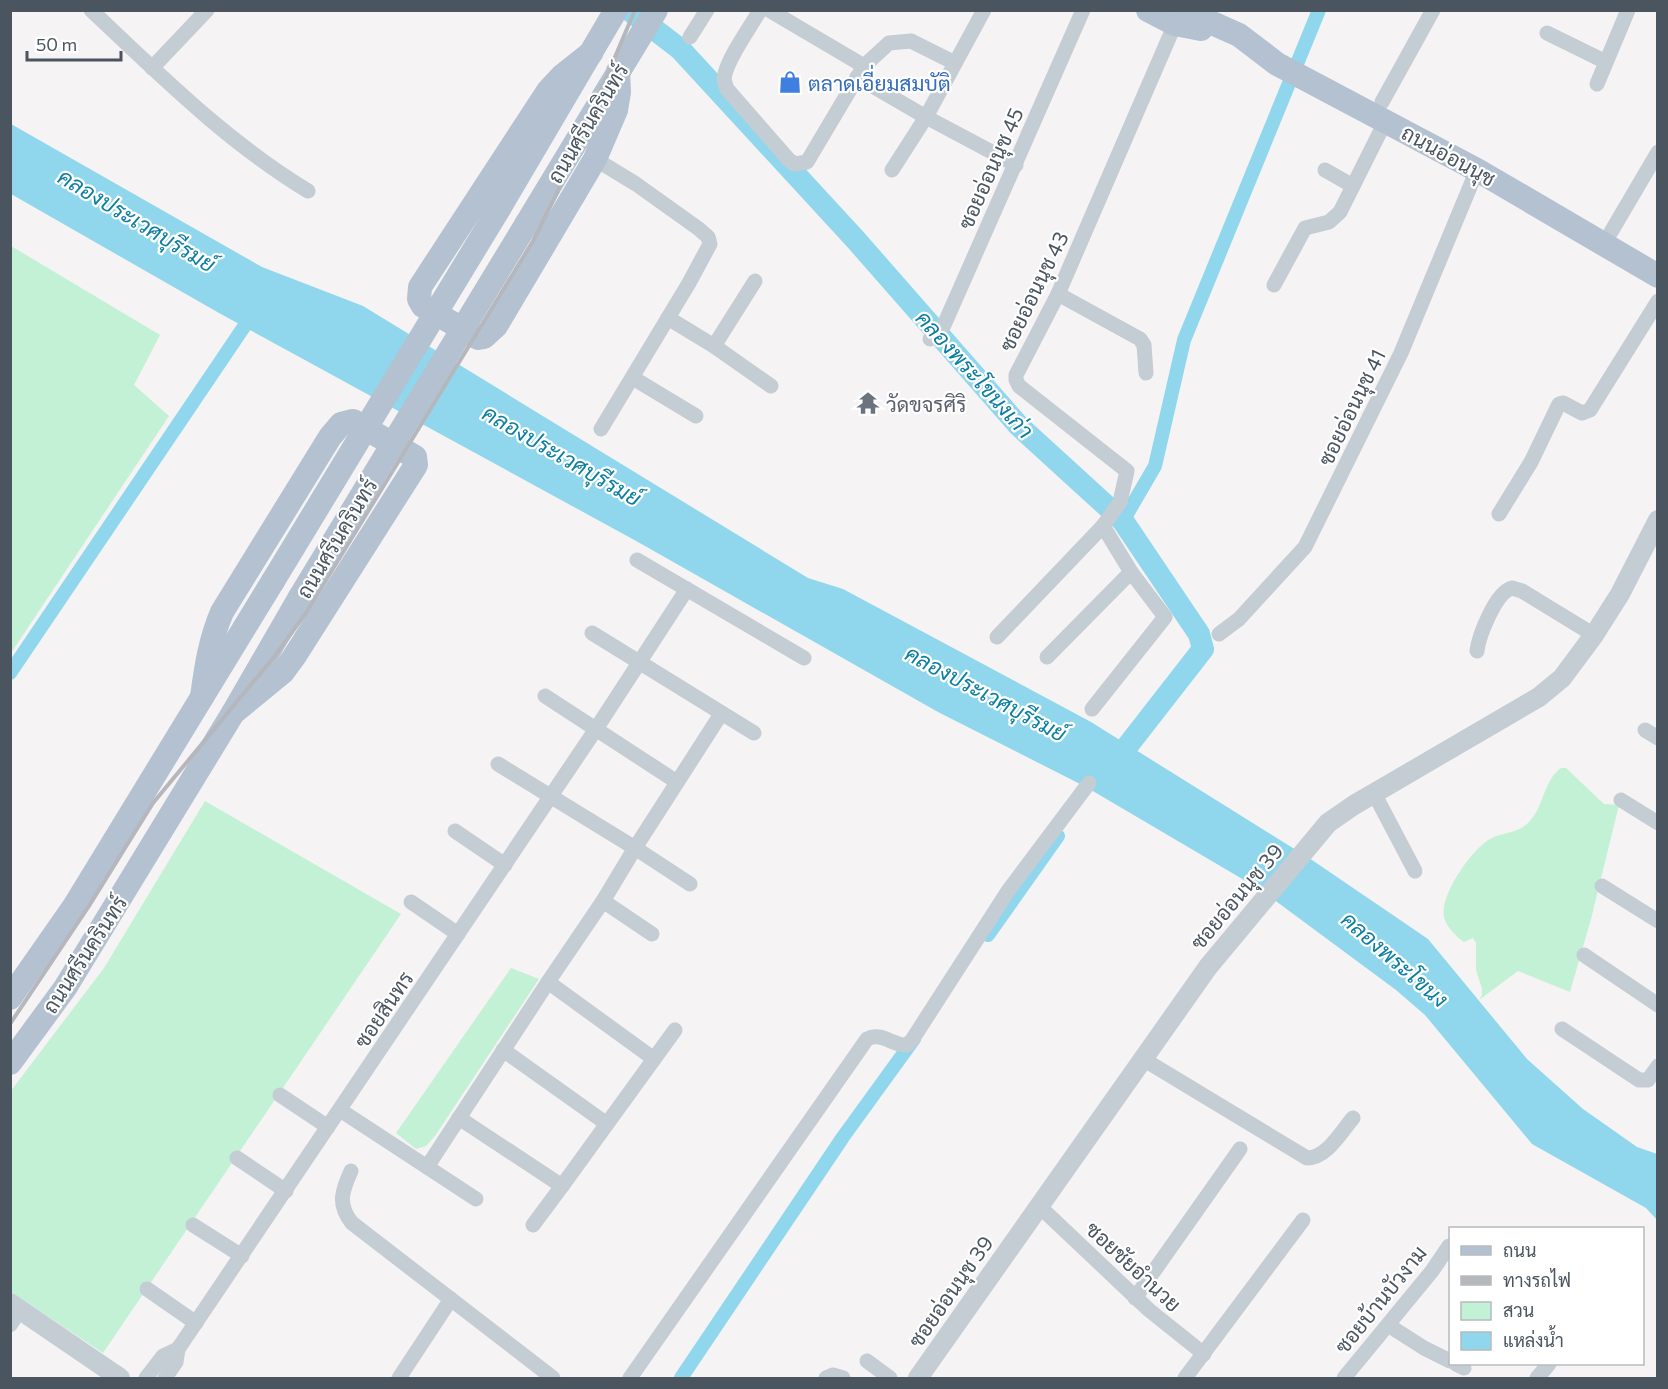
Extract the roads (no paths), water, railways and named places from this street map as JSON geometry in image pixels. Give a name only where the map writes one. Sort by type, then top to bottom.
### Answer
[{"type":"main road","name":"ถนนศรีนครินทร์","points":[[10,1063],[65,987],[234,713],[300,597],[656,10]]},
{"type":"main road","name":"ถนนอ่อนนุช","points":[[1148,10],[1181,16],[1239,36],[1280,57],[1608,238],[1658,276]]},
{"type":"main road","name":"ถนนอ่อนนุช","points":[[1212,10],[1239,36]]},
{"type":"main road","name":"ถนนศรีนครินทร์","points":[[10,998],[75,905],[501,207],[614,13]]},
{"type":"main road","points":[[591,52],[548,91],[420,287],[418,294],[423,306],[478,338],[496,327],[595,159],[616,110],[619,92],[618,71]]},
{"type":"main road","name":"ถนนอ่อนนุช","points":[[1381,112],[1478,170],[1608,238],[1658,260]]},
{"type":"main road","points":[[202,697],[207,656],[222,612],[330,437],[341,424],[353,421],[415,457],[416,465],[283,672],[234,713]]},
{"type":"street","points":[[91,10],[152,68],[246,151],[308,191]]},
{"type":"street","points":[[152,68],[207,10]]},
{"type":"street","points":[[690,37],[707,10]]},
{"type":"street","points":[[760,10],[731,60],[724,82],[789,160],[795,164],[807,162],[861,71],[890,44],[911,41],[955,63]]},
{"type":"street","points":[[769,10],[793,17],[861,71],[926,117],[1016,165]]},
{"type":"street","points":[[892,170],[926,117],[984,10]]},
{"type":"street","name":"ซอยอ่อนนุช 45","points":[[937,333],[1016,165],[1083,10]]},
{"type":"street","points":[[1274,285],[1305,228],[1329,222],[1340,212],[1353,186],[1381,112],[1433,10]]},
{"type":"street","points":[[1597,84],[1628,10]]},
{"type":"street","name":"ซอยอ่อนนุช 43","points":[[997,637],[1107,521],[1120,502],[1127,471],[1019,386],[1016,375],[1058,294],[1181,16]]},
{"type":"street","points":[[1547,33],[1606,62]]},
{"type":"street","points":[[1608,238],[1658,152]]},
{"type":"street","points":[[595,159],[636,184],[699,229],[710,241],[709,248],[601,429]]},
{"type":"street","points":[[1325,170],[1353,186]]},
{"type":"street","name":"ซอยอ่อนนุช 41","points":[[1219,634],[1239,619],[1305,547],[1401,353],[1478,170]]},
{"type":"street","points":[[714,346],[755,281]]},
{"type":"street","points":[[1058,294],[1140,339],[1144,345],[1146,373]]},
{"type":"street","points":[[1499,514],[1531,462],[1559,404],[1563,403],[1582,413],[1590,410],[1658,301]]},
{"type":"street","points":[[668,318],[714,346],[771,386]]},
{"type":"street","points":[[633,378],[696,416]]},
{"type":"street","name":"ซอยอ่อนนุช 39","points":[[918,1378],[1208,967],[1328,823],[1354,805],[1375,795],[1539,697],[1562,678],[1594,635],[1620,594],[1658,520]]},
{"type":"street","points":[[1092,710],[1166,617],[1131,572],[1107,521]]},
{"type":"street","points":[[637,560],[804,658]]},
{"type":"street","points":[[1047,657],[1131,572]]},
{"type":"street","points":[[1477,651],[1479,637],[1502,594],[1512,588],[1522,591],[1594,635]]},
{"type":"street","name":"ซอยสินทร","points":[[165,1378],[176,1362],[178,1349],[505,865],[687,590]]},
{"type":"street","points":[[592,633],[754,733]]},
{"type":"street","points":[[545,696],[677,782]]},
{"type":"street","points":[[427,1167],[603,901],[634,848],[721,714]]},
{"type":"street","points":[[498,764],[690,884]]},
{"type":"street","points":[[630,1378],[867,1039],[877,1036],[902,1045],[907,1045],[912,1040],[1008,891],[1089,783]]},
{"type":"street","points":[[1375,795],[1415,871]]},
{"type":"street","points":[[1621,800],[1658,823]]},
{"type":"street","points":[[455,831],[505,865]]},
{"type":"street","points":[[1602,886],[1658,921]]},
{"type":"street","points":[[603,901],[652,934]]},
{"type":"street","points":[[411,902],[458,934]]},
{"type":"street","points":[[1584,955],[1658,1005]]},
{"type":"street","points":[[548,982],[654,1059]]},
{"type":"street","points":[[1562,1029],[1639,1080],[1648,1080],[1658,1065]]},
{"type":"street","points":[[533,1225],[675,1030]]},
{"type":"street","points":[[503,1050],[607,1124]]},
{"type":"street","points":[[1143,1059],[1307,1158],[1322,1155],[1353,1118]]},
{"type":"street","points":[[280,1095],[328,1127]]},
{"type":"street","points":[[340,1110],[476,1199]]},
{"type":"street","points":[[459,1118],[562,1186]]},
{"type":"street","points":[[1136,1298],[1240,1149]]},
{"type":"street","points":[[237,1158],[286,1191]]},
{"type":"street","points":[[351,1171],[343,1190],[344,1213],[351,1223],[553,1378]]},
{"type":"street","name":"ซอยชัยอำนวย","points":[[1039,1206],[1136,1298],[1178,1335],[1204,1354]]},
{"type":"street","points":[[1185,1378],[1303,1220]]},
{"type":"street","points":[[193,1225],[242,1256]]},
{"type":"street","name":"ซอยบ้านบัวงาม","points":[[1344,1378],[1439,1263],[1449,1246]]},
{"type":"street","points":[[147,1289],[196,1323]]},
{"type":"street","points":[[399,1378],[452,1299]]},
{"type":"street","points":[[14,1312],[117,1378]]},
{"type":"street","points":[[1388,1325],[1424,1348],[1449,1360]]},
{"type":"street","points":[[146,1378],[163,1356],[178,1349]]},
{"type":"street","points":[[867,1361],[890,1378]]},
{"type":"street","points":[[1537,1378],[1548,1365]]},
{"type":"street","points":[[826,1378],[832,1375],[843,1378]]},
{"type":"water","points":[[11,124],[262,267],[363,306],[808,578],[843,589],[1091,722],[1312,860],[1428,939],[1527,1059],[1583,1109],[1637,1147],[1657,1154],[1657,1220],[1646,1208],[1532,1144],[1425,1015],[1396,990],[1261,890],[1086,787],[938,712],[638,542],[219,313],[11,194]]},
{"type":"waterway","name":"คลองพระโขนงเก่า","points":[[629,10],[680,49],[855,239],[1019,426],[1123,521],[1199,634],[1203,649],[1115,762],[1123,766]]},
{"type":"waterway","points":[[1123,521],[1155,466],[1184,340],[1319,10]]},
{"type":"waterway","points":[[10,673],[254,312]]},
{"type":"waterway","points":[[988,935],[1058,836]]},
{"type":"waterway","points":[[681,1378],[843,1137],[914,1039]]},
{"type":"railway","points":[[10,1024],[89,906],[153,803],[274,657],[306,613],[533,241],[558,191],[635,10]]},
{"type":"place","name":"ตลาดเอี่ยมสมบัติ","points":[[790,82]]},
{"type":"place","name":"วัดขจรศิริ","points":[[868,403]]},
{"type":"water label","name":"คลองประเวศบุรีรมย์","points":[[137,220]]},
{"type":"water label","name":"คลองประเวศบุรีรมย์","points":[[562,455]]},
{"type":"water label","name":"คลองประเวศบุรีรมย์","points":[[986,693]]},
{"type":"water label","name":"คลองพระโขนง","points":[[1395,959]]}]
